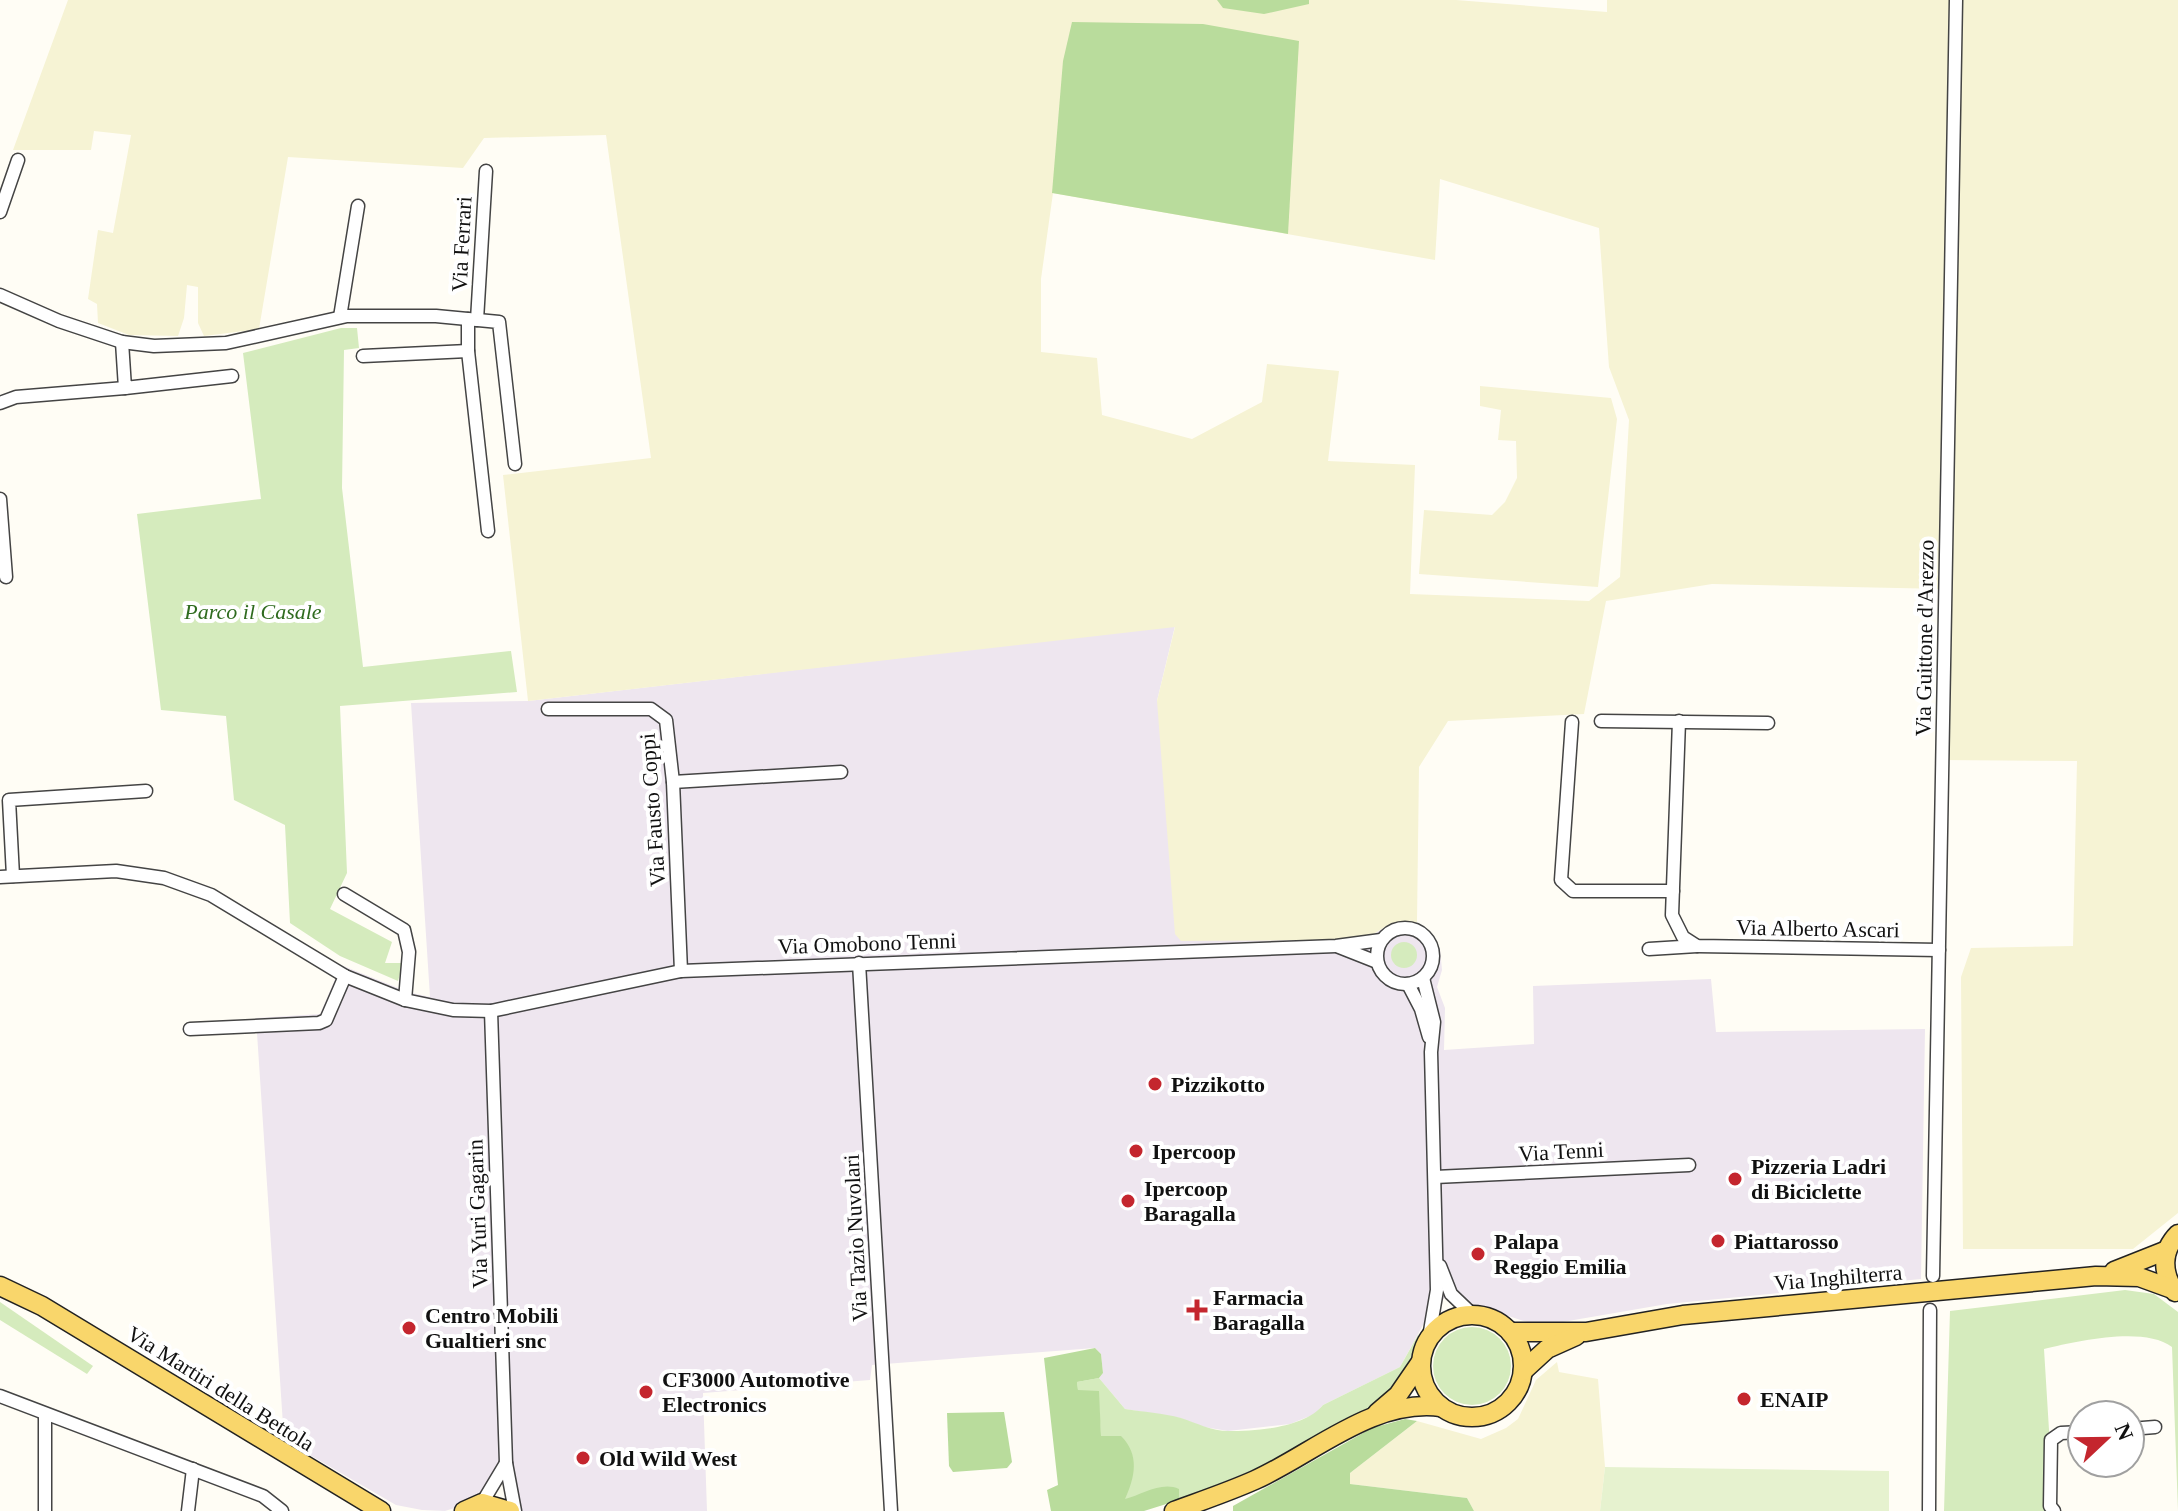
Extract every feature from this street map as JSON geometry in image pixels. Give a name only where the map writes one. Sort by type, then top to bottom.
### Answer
[{"type":"main road","points":[[2167,1250],[2178,1234]]},
{"type":"main road","name":"Via Inghilterra","points":[[2096,1276],[2137,1265],[2167,1250]]},
{"type":"main road","name":"Via Inghilterra","points":[[2167,1250],[2164,1264],[2175,1292]]},
{"type":"main road","name":"Via Martiri della Bettola","points":[[0,1271],[42,1306]]},
{"type":"main road","name":"Via Inghilterra","points":[[1472,1314],[1486,1316],[1510,1332],[1586,1332],[1683,1315],[2096,1276],[2139,1277],[2175,1292]]},
{"type":"main road","name":"Via Martiri della Bettola","points":[[0,1286],[42,1306],[314,1474],[379,1509],[400,1511]]},
{"type":"main road","points":[[1429,1337],[1440,1325],[1472,1314]]},
{"type":"main road","points":[[1510,1332],[1518,1344],[1523,1371]]},
{"type":"main road","name":"Via Inghilterra","points":[[1368,1420],[1425,1405],[1441,1407],[1463,1417],[1498,1410],[1515,1394],[1523,1371],[1547,1349],[1586,1332]]},
{"type":"main road","name":"Via Inghilterra","points":[[1174,1511],[1256,1480],[1368,1420],[1398,1395],[1420,1363],[1429,1337]]},
{"type":"main road","points":[[1420,1363],[1422,1380],[1441,1407]]},
{"type":"main road","points":[[464,1511],[482,1503],[512,1511]]},
{"type":"street","name":"Via Guittone d'Arezzo","points":[[1933,1276],[1956,0]]},
{"type":"street","points":[[0,212],[18,160]]},
{"type":"street","name":"Via Ferrari","points":[[486,171],[468,351],[488,531]]},
{"type":"street","points":[[340,317],[358,206]]},
{"type":"street","points":[[0,295],[59,321],[122,342],[154,346],[226,343],[340,317],[393,315],[499,322],[515,464]]},
{"type":"street","points":[[122,342],[125,388]]},
{"type":"street","points":[[363,356],[468,351]]},
{"type":"street","points":[[0,403],[16,397],[232,376]]},
{"type":"street","points":[[0,499],[6,577]]},
{"type":"street","name":"Via Fausto Coppi","points":[[548,709],[651,709],[661,714],[670,733],[681,971]]},
{"type":"street","points":[[1601,721],[1768,723]]},
{"type":"street","points":[[1679,721],[1672,915],[1683,937],[1697,946]]},
{"type":"street","points":[[1572,722],[1561,880],[1573,891],[1673,891]]},
{"type":"street","points":[[673,782],[841,772]]},
{"type":"street","name":"Via Omobono Tenni","points":[[146,791],[4,800],[6,877],[116,871],[164,878],[211,895],[345,976],[405,1000],[453,1010],[491,1011],[681,971],[1336,946],[1381,940],[1388,933],[1406,928],[1424,935],[1433,952],[1423,978],[1434,1022],[1431,1052],[1437,1256],[1434,1313],[1429,1337]]},
{"type":"street","points":[[344,894],[404,930],[409,952],[405,1000]]},
{"type":"street","points":[[1377,962],[1381,940]]},
{"type":"street","name":"Via Omobono Tenni","points":[[1336,946],[1377,962],[1386,977],[1408,984],[1421,1009],[1431,1052]]},
{"type":"street","name":"Via Alberto Ascari","points":[[1649,949],[1697,946],[1939,950]]},
{"type":"street","name":"Via Tazio Nuvolari","points":[[859,963],[891,1511]]},
{"type":"street","points":[[190,1029],[319,1023],[326,1020],[345,976]]},
{"type":"street","points":[[1408,984],[1423,978]]},
{"type":"street","name":"Via Yuri Gagarin","points":[[491,1011],[506,1463],[512,1511]]},
{"type":"street","name":"Via Tenni","points":[[1435,1177],[1689,1165]]},
{"type":"street","name":"Via Omobono Tenni","points":[[1437,1256],[1451,1294],[1472,1314]]},
{"type":"street","points":[[1929,1511],[1930,1310]]},
{"type":"street","points":[[0,1396],[263,1496],[282,1511]]},
{"type":"street","points":[[45,1415],[45,1511]]},
{"type":"street","points":[[2146,1428],[2155,1427]]},
{"type":"street","points":[[2054,1511],[2050,1506],[2051,1440],[2066,1433]]},
{"type":"street","points":[[482,1503],[506,1463]]},
{"type":"street","points":[[188,1511],[193,1469]]},
{"type":"shaded area","points":[[68,0],[1456,0],[1607,12],[1607,0],[2178,0],[2178,1213],[2133,1249],[1963,1249],[1961,977],[1971,948],[2073,946],[2077,761],[1942,760],[1945,589],[1712,584],[1606,601],[1584,714],[1448,721],[1419,767],[1417,922],[1388,925],[1372,935],[1328,940],[1181,941],[1175,934],[1157,701],[1175,627],[528,701],[503,475],[651,458],[606,135],[484,138],[463,168],[288,157],[259,329],[204,336],[198,323],[198,287],[187,285],[184,318],[178,336],[129,335],[98,323],[97,304],[88,299],[98,230],[113,233],[131,135],[94,131],[91,150],[13,150]],"holes":[[[1440,179],[1599,228],[1609,367],[1629,420],[1620,577],[1589,601],[1410,594],[1415,465],[1328,461],[1339,371],[1267,364],[1262,402],[1192,439],[1102,415],[1097,358],[1041,352],[1041,279],[1053,193],[1435,260]]]},
{"type":"shaded area","points":[[1480,386],[1611,398],[1617,419],[1598,587],[1419,574],[1424,510],[1492,515],[1505,502],[1517,478],[1516,441],[1498,440],[1501,410],[1480,406]]},
{"type":"shaded area","points":[[1175,626],[1157,701],[1372,935],[1388,925],[1419,925],[1432,936],[1440,949],[1442,970],[1437,987],[1445,1008],[1444,1050],[1534,1044],[1533,986],[1711,979],[1716,1032],[1925,1029],[1921,1279],[1667,1304],[1539,1326],[1469,1303],[1453,1290],[1430,1312],[1400,1367],[1323,1405],[1315,1414],[1290,1424],[1228,1431],[1204,1427],[1180,1418],[1125,1409],[1099,1378],[1103,1373],[1101,1354],[1095,1348],[872,1365],[870,1380],[703,1393],[707,1511],[522,1511],[510,1447],[491,1485],[473,1502],[445,1511],[422,1510],[396,1505],[284,1440],[256,1018],[320,1014],[341,965],[408,992],[430,997],[411,703],[528,701]]},
{"type":"shaded area","points":[[1557,1362],[1559,1372],[1598,1379],[1605,1467],[1600,1511],[1474,1511],[1467,1498],[1350,1484],[1350,1473],[1417,1421],[1481,1439],[1506,1428],[1518,1419],[1536,1380]]},
{"type":"green space","points":[[1217,0],[1309,0],[1309,4],[1264,14],[1223,8]]},
{"type":"green space","points":[[1072,22],[1203,24],[1299,41],[1288,234],[1052,193],[1063,61]]},
{"type":"green space","name":"Parco il Casale","points":[[341,328],[357,328],[359,348],[344,350],[342,488],[363,667],[511,651],[517,692],[340,706],[347,873],[330,909],[392,942],[385,963],[403,963],[398,981],[340,956],[290,923],[285,825],[234,800],[226,716],[161,710],[137,514],[261,499],[243,353]]},
{"type":"green space","points":[[1404,942],[1413,946],[1417,955],[1413,964],[1404,968],[1395,964],[1391,955],[1395,946]]},
{"type":"green space","points":[[2125,1290],[2154,1294],[2178,1312],[2178,1511],[2172,1347],[2145,1337],[2128,1336],[2092,1339],[2044,1349],[2054,1511],[1944,1511],[1950,1311]]},
{"type":"green space","points":[[0,1302],[93,1366],[87,1374],[0,1320]]},
{"type":"green space","points":[[1472,1327],[1487,1330],[1499,1339],[1508,1351],[1511,1366],[1508,1381],[1499,1393],[1487,1402],[1472,1405],[1457,1402],[1445,1393],[1436,1381],[1433,1366],[1436,1351],[1445,1339],[1457,1330]]},
{"type":"green space","points":[[1419,1333],[1406,1372],[1380,1404],[1258,1468],[1179,1500],[1144,1494],[1124,1500],[1101,1436],[1098,1391],[1078,1391],[1077,1382],[1099,1378],[1125,1409],[1174,1416],[1222,1431],[1279,1427],[1304,1419],[1323,1405],[1400,1367]]},
{"type":"green space","points":[[1095,1348],[1101,1354],[1103,1373],[1099,1378],[1077,1382],[1078,1390],[1099,1391],[1101,1436],[1121,1436],[1131,1451],[1133,1474],[1125,1499],[1172,1487],[1179,1489],[1179,1500],[1144,1511],[1051,1511],[1047,1490],[1058,1485],[1044,1358]]},
{"type":"green space","points":[[1004,1412],[1012,1462],[1007,1468],[953,1472],[949,1466],[947,1413]]},
{"type":"green space","points":[[1405,1419],[1417,1421],[1350,1473],[1350,1484],[1467,1498],[1474,1511],[1233,1511],[1233,1506],[1372,1428]]},
{"type":"green space","points":[[1605,1467],[1889,1471],[1889,1511],[1600,1511]]},
{"type":"place","name":"Pizzikotto","points":[[1155,1084]]},
{"type":"place","name":"Ipercoop","points":[[1136,1151]]},
{"type":"place","name":"Pizzeria Ladri di Biciclette","points":[[1735,1179]]},
{"type":"place","name":"Ipercoop Baragalla","points":[[1128,1201]]},
{"type":"place","name":"Piattarosso","points":[[1718,1241]]},
{"type":"place","name":"Palapa Reggio Emilia","points":[[1478,1254]]},
{"type":"place","name":"Farmacia Baragalla","points":[[1197,1310]]},
{"type":"place","name":"Centro Mobili Gualtieri snc","points":[[409,1328]]},
{"type":"place","name":"CF3000 Automotive Electronics","points":[[646,1392]]},
{"type":"place","name":"ENAIP","points":[[1744,1399]]},
{"type":"place","name":"Old Wild West","points":[[583,1458]]}]
